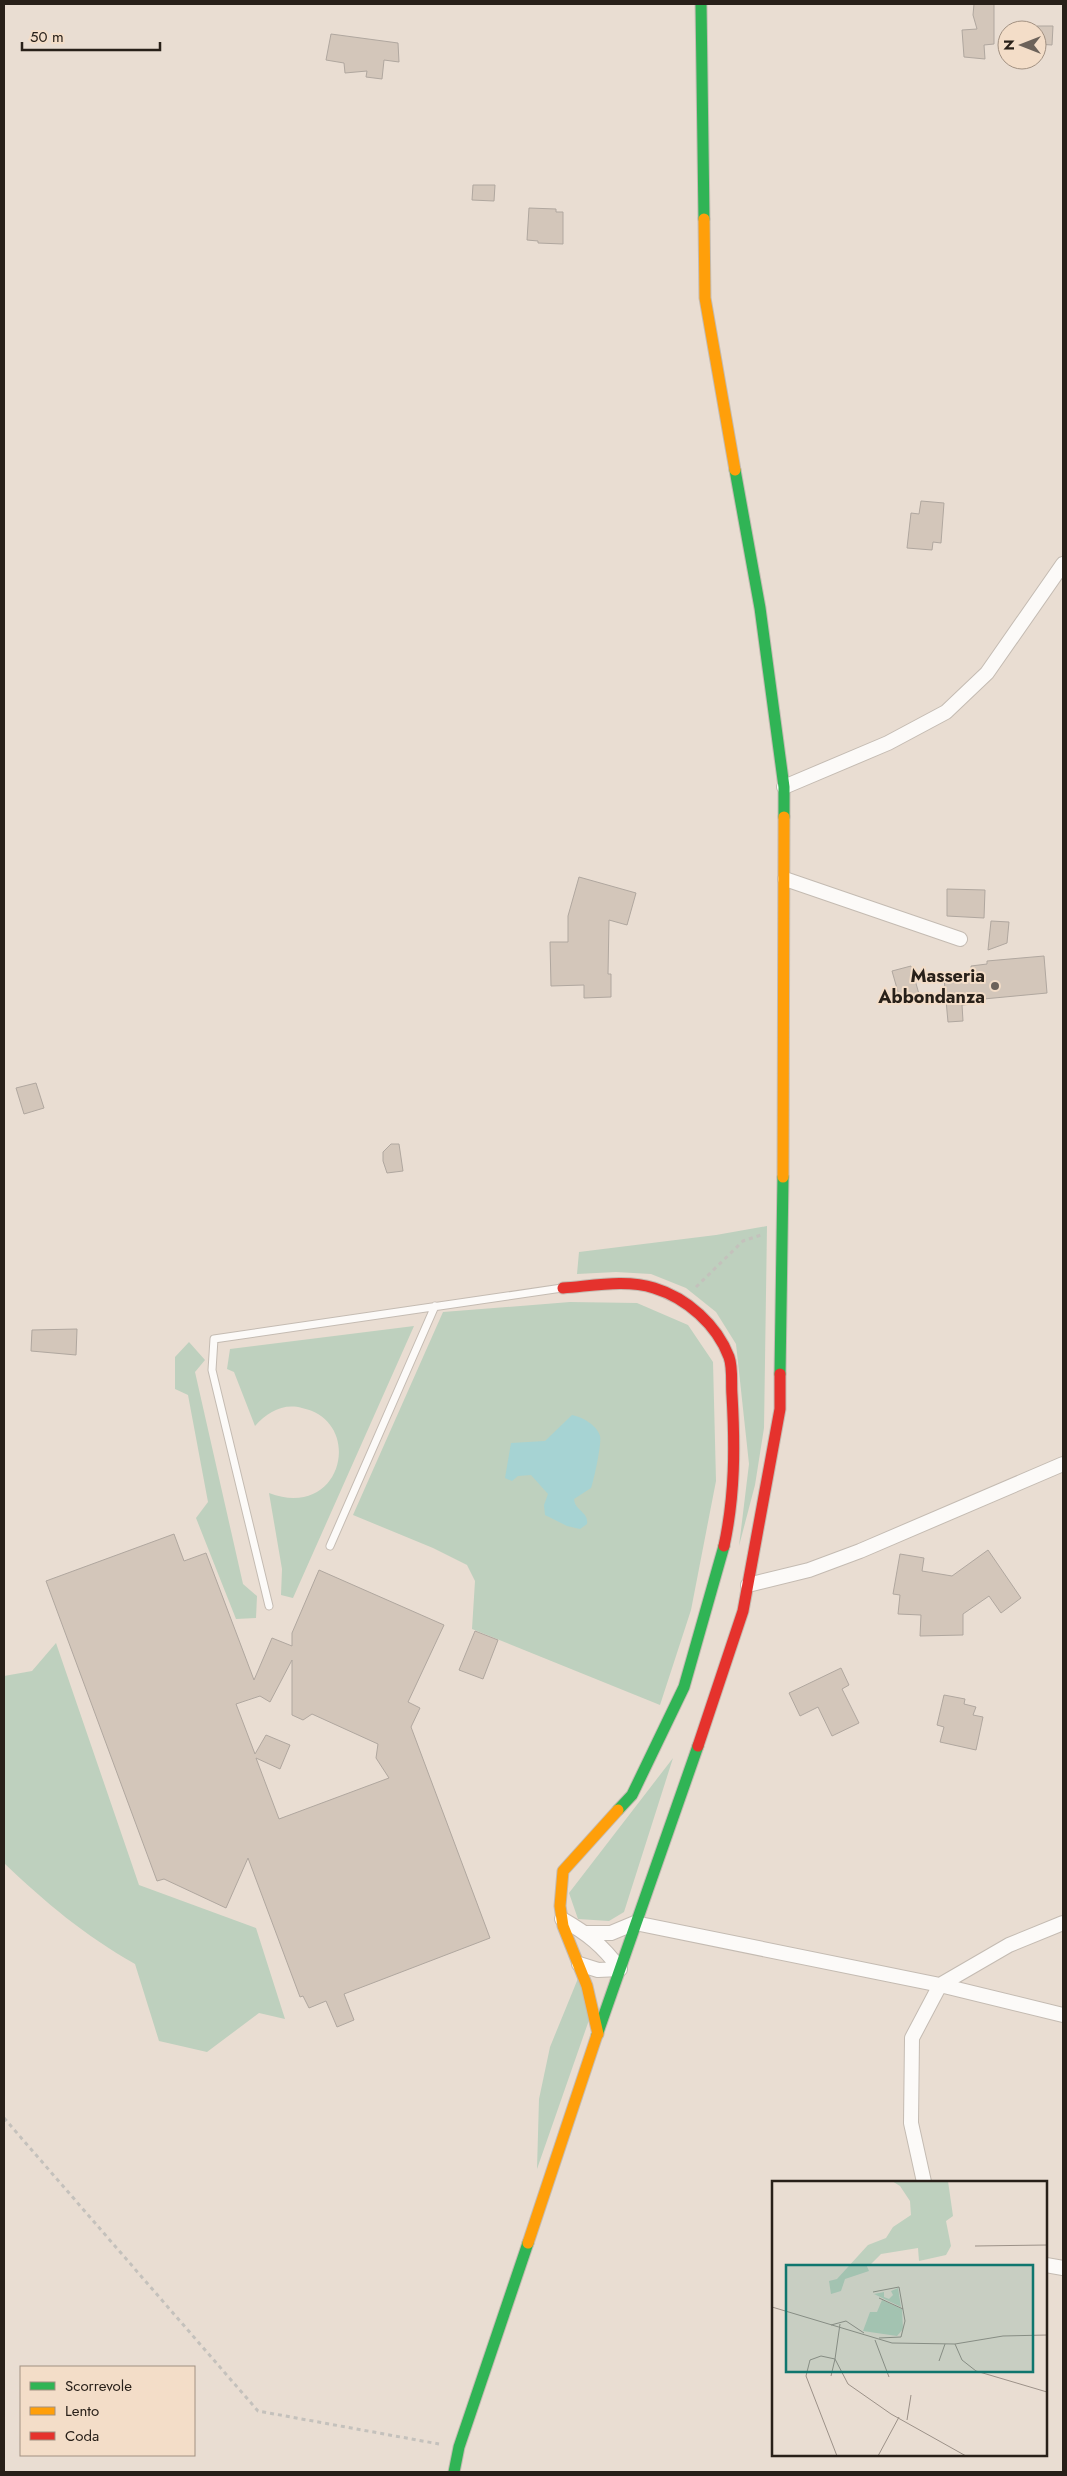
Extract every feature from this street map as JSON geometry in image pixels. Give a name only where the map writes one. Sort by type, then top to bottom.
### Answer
[{"type":"main road","points":[[454,2472],[459,2447],[635,1923],[714,1702],[743,1610],[780,1410],[783,1228],[784,787],[760,608],[705,298],[701,4]]},
{"type":"main road","points":[[562,1288],[633,1284],[654,1288],[683,1301],[714,1328],[730,1359],[736,1451],[731,1512],[719,1568],[684,1687],[632,1795],[562,1871],[560,1906],[563,1922],[587,1986],[598,2034]]},
{"type":"street","points":[[784,787],[888,743],[946,712],[987,673],[1063,564]]},
{"type":"street","points":[[785,879],[960,939]]},
{"type":"street","points":[[748,1585],[809,1570],[860,1551],[1063,1464]]},
{"type":"street","points":[[563,1922],[587,1933],[604,1947],[620,1969]]},
{"type":"street","points":[[587,1933],[610,1933],[635,1923],[940,1985],[1063,2015]]},
{"type":"street","points":[[924,2181],[912,2122],[912,2038],[940,1985],[1009,1945],[1063,1923]]},
{"type":"street","points":[[579,1964],[598,1970],[620,1969]]},
{"type":"street","points":[[1047,2265],[1063,2268]]},
{"type":"lane","points":[[269,1606],[212,1370],[214,1340],[562,1288]]},
{"type":"lane","points":[[330,1546],[435,1306]]},
{"type":"path","points":[[683,1301],[742,1240],[783,1228]]},
{"type":"path","points":[[4,2118],[258,2411],[459,2447]]},
{"type":"green space","points":[[767,1226],[764,1428],[755,1485],[739,1546],[749,1464],[736,1344],[716,1312],[686,1288],[651,1274],[616,1272],[577,1274],[579,1252],[716,1235]]},
{"type":"green space","points":[[570,1302],[637,1303],[688,1325],[713,1362],[716,1481],[691,1610],[660,1705],[472,1629],[475,1581],[467,1565],[433,1548],[353,1515],[443,1312]]},
{"type":"green space","points":[[414,1326],[293,1598],[281,1595],[282,1569],[269,1493],[294,1498],[314,1493],[329,1482],[337,1466],[339,1448],[334,1431],[322,1417],[302,1408],[288,1407],[276,1410],[255,1426],[234,1372],[227,1369],[230,1349]]},
{"type":"green space","points":[[189,1342],[205,1360],[195,1372],[243,1584],[257,1596],[256,1618],[236,1619],[196,1518],[208,1502],[188,1395],[175,1389],[175,1357]]},
{"type":"green space","points":[[56,1643],[139,1885],[256,1928],[285,2019],[259,2013],[207,2052],[159,2041],[135,1964],[99,1942],[66,1918],[4,1863],[4,1676],[32,1671]]},
{"type":"green space","points":[[673,1758],[624,1912],[609,1921],[578,1919],[569,1893]]},
{"type":"green space","points":[[579,1976],[589,2020],[537,2169],[539,2099],[550,2047]]},
{"type":"water","points":[[572,1415],[596,1428],[600,1436],[591,1488],[574,1499],[587,1520],[587,1524],[580,1529],[567,1526],[545,1515],[544,1505],[548,1494],[531,1475],[518,1476],[512,1481],[505,1478],[511,1443],[545,1441]]},
{"type":"building","points":[[974,4],[994,4],[994,44],[984,45],[985,59],[964,57],[962,30],[977,29],[973,15]]},
{"type":"building","points":[[1047,26],[1053,26],[1052,45],[1047,45]]},
{"type":"building","points":[[331,34],[398,43],[399,62],[384,60],[382,79],[366,77],[367,71],[345,73],[344,63],[326,60]]},
{"type":"building","points":[[473,185],[495,185],[494,201],[472,200]]},
{"type":"building","points":[[529,208],[556,209],[556,212],[563,212],[563,244],[538,243],[538,241],[527,240]]},
{"type":"building","points":[[921,501],[944,503],[941,543],[933,542],[932,550],[907,548],[911,513],[919,514]]},
{"type":"building","points":[[579,877],[636,893],[627,925],[609,920],[608,974],[611,974],[611,997],[584,998],[584,985],[551,986],[550,942],[568,942],[568,916]]},
{"type":"building","points":[[947,889],[985,890],[984,918],[947,916]]},
{"type":"building","points":[[991,921],[1009,922],[1007,943],[988,950]]},
{"type":"building","name":"Masseria Abbondanza","points":[[1044,956],[1047,993],[973,1000],[973,1004],[962,1005],[963,1021],[948,1022],[944,978],[972,975],[971,966],[987,964],[987,961]]},
{"type":"building","points":[[911,966],[919,994],[900,999],[892,971]]},
{"type":"building","points":[[36,1083],[44,1108],[24,1114],[16,1088]]},
{"type":"building","points":[[391,1144],[399,1144],[403,1171],[387,1173],[383,1161],[383,1152]]},
{"type":"building","points":[[77,1329],[76,1355],[31,1351],[32,1330]]},
{"type":"building","points":[[174,1534],[184,1561],[206,1553],[254,1680],[272,1638],[292,1646],[292,1633],[319,1570],[444,1625],[408,1702],[420,1708],[411,1727],[490,1938],[344,1994],[354,2020],[337,2027],[326,2001],[309,2008],[303,1996],[300,1997],[248,1858],[226,1908],[164,1879],[157,1881],[46,1581]],"holes":[[[292,1660],[292,1715],[303,1720],[312,1714],[378,1744],[376,1758],[389,1778],[279,1819],[256,1758],[280,1769],[290,1745],[266,1735],[255,1754],[236,1704],[260,1696],[270,1702]]]},
{"type":"building","points":[[988,1550],[1021,1598],[1001,1613],[989,1596],[963,1614],[963,1635],[920,1636],[921,1615],[898,1614],[900,1595],[893,1594],[900,1554],[924,1558],[922,1571],[952,1576]]},
{"type":"building","points":[[475,1631],[498,1640],[483,1679],[459,1670]]},
{"type":"building","points":[[841,1668],[849,1685],[842,1689],[859,1723],[832,1736],[818,1707],[800,1716],[789,1693]]},
{"type":"building","points":[[944,1695],[965,1699],[964,1704],[976,1707],[973,1715],[983,1717],[976,1750],[940,1742],[944,1727],[937,1725]]},
{"type":"traffic: fast","points":[[701,4],[704,219]]},
{"type":"traffic: fast","points":[[735,470],[760,608],[784,787],[784,817]]},
{"type":"traffic: fast","points":[[780,1374],[783,1177]]},
{"type":"traffic: fast","points":[[618,1810],[632,1795],[684,1687],[724,1546]]},
{"type":"traffic: fast","points":[[597,2035],[698,1746]]},
{"type":"traffic: fast","points":[[454,2472],[459,2447],[528,2243]]},
{"type":"traffic: slow","points":[[704,219],[705,298],[735,470]]},
{"type":"traffic: slow","points":[[783,1177],[784,817]]},
{"type":"traffic: slow","points":[[598,2034],[587,1986],[563,1926],[560,1906],[563,1871],[618,1810]]},
{"type":"traffic: slow","points":[[528,2243],[597,2035]]},
{"type":"traffic: jam","points":[[563,1288],[621,1284],[643,1285],[654,1288],[678,1299],[699,1314],[709,1324],[724,1345],[729,1357],[731,1371],[734,1452],[732,1490],[724,1546]]},
{"type":"traffic: jam","points":[[698,1746],[743,1611],[780,1409],[780,1374]]},
{"type":"place","name":"Masseria Abbondanza","points":[[995,986]]}]
